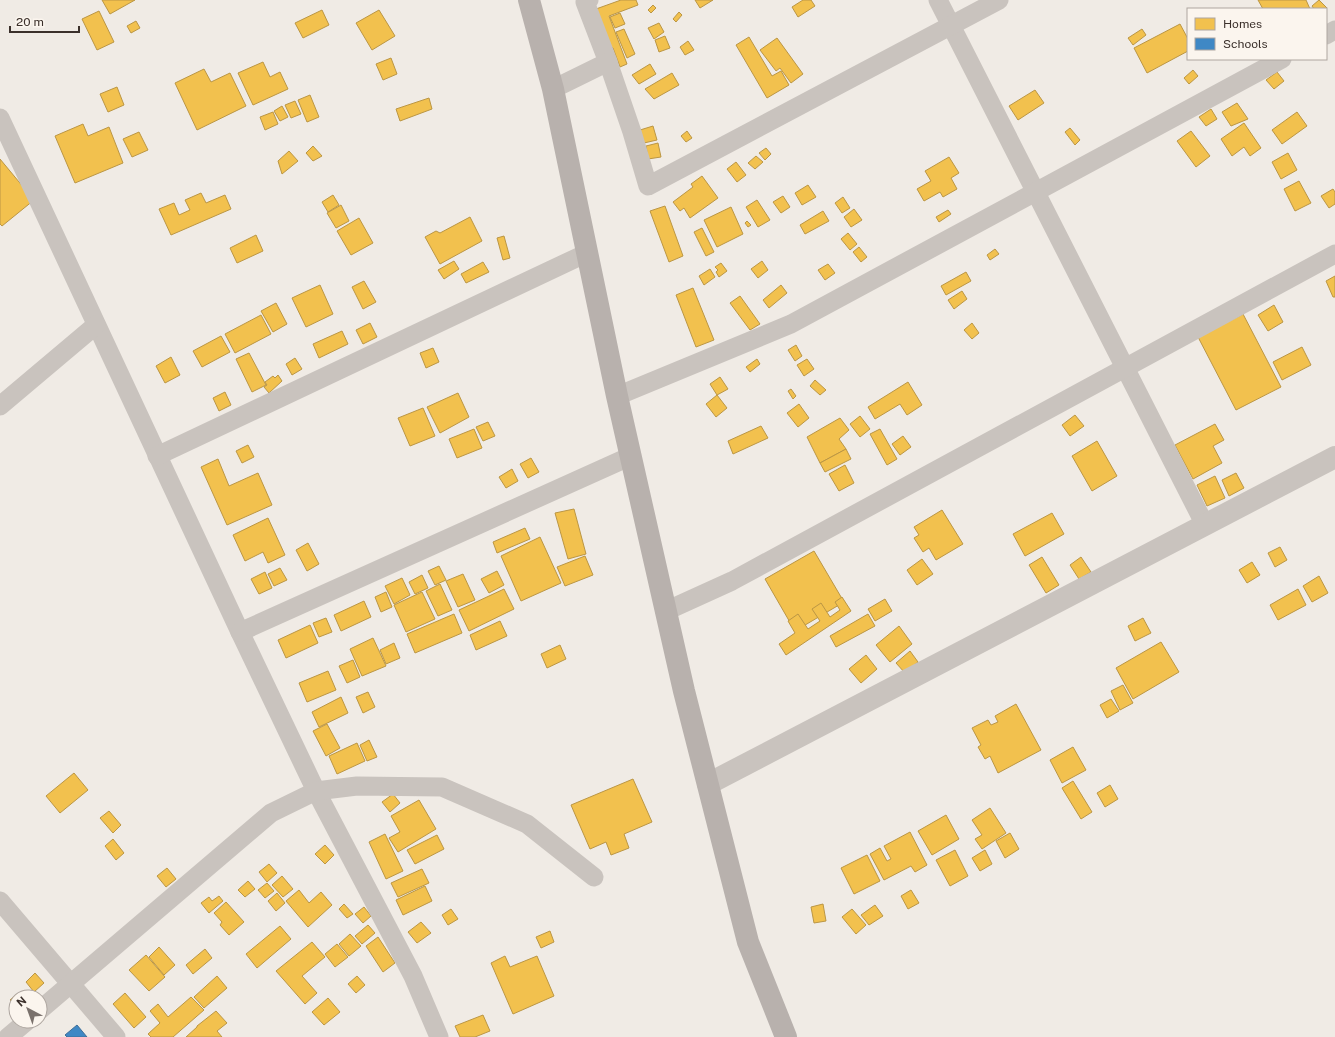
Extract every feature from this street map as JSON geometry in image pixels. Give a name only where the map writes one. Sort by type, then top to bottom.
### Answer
[{"type":"main road","points":[[529,0],[553,89],[617,396],[684,691],[748,942],[786,1037]]},
{"type":"street","points":[[589,0],[585,2],[608,62],[632,132],[648,186],[1000,0]]},
{"type":"street","points":[[938,0],[1205,525]]},
{"type":"street","points":[[617,396],[791,324],[1280,60]]},
{"type":"street","points":[[553,89],[608,62]]},
{"type":"street","points":[[0,118],[240,632],[316,791],[413,976],[439,1037]]},
{"type":"street","points":[[157,456],[587,253]]},
{"type":"street","points":[[666,611],[732,581],[1335,254]]},
{"type":"street","points":[[0,406],[96,325]]},
{"type":"street","points":[[240,632],[631,456]]},
{"type":"street","points":[[708,784],[1335,457]]},
{"type":"street","points":[[48,1003],[271,813],[316,791],[356,786],[442,787],[526,824],[594,877]]},
{"type":"street","points":[[0,901],[116,1037]]},
{"type":"street","points":[[8,1037],[18,1029]]},
{"type":"building: Homes","points":[[102,0],[135,0],[110,14]]},
{"type":"building: Homes","points":[[621,0],[636,0],[638,5],[609,16],[627,64],[620,67],[596,9]]},
{"type":"building: Homes","points":[[695,0],[713,0],[700,8]]},
{"type":"building: Homes","points":[[803,0],[811,0],[815,6],[798,17],[792,7]]},
{"type":"building: Homes","points":[[1258,0],[1306,0],[1310,8],[1262,8]]},
{"type":"building: Homes","points":[[1319,0],[1327,8],[1313,8],[1312,6]]},
{"type":"building: Homes","points":[[653,5],[656,8],[651,13],[648,10]]},
{"type":"building: Homes","points":[[322,10],[329,25],[303,38],[295,23]]},
{"type":"building: Homes","points":[[379,10],[395,36],[372,50],[356,23]]},
{"type":"building: Homes","points":[[99,11],[114,42],[97,50],[82,19]]},
{"type":"building: Homes","points":[[679,12],[682,15],[676,22],[673,19]]},
{"type":"building: Homes","points":[[620,13],[625,24],[615,28],[610,17]]},
{"type":"building: Homes","points":[[136,21],[140,28],[131,33],[127,26]]},
{"type":"building: Homes","points":[[659,23],[664,32],[654,39],[648,28]]},
{"type":"building: Homes","points":[[1180,24],[1187,37],[1187,52],[1147,73],[1134,48]]},
{"type":"building: Homes","points":[[624,29],[635,54],[627,58],[616,32]]},
{"type":"building: Homes","points":[[1142,29],[1146,35],[1133,45],[1128,38]]},
{"type":"building: Homes","points":[[665,36],[670,48],[659,52],[655,40]]},
{"type":"building: Homes","points":[[749,37],[772,76],[781,71],[789,85],[767,98],[736,45]]},
{"type":"building: Homes","points":[[777,38],[803,74],[791,83],[780,68],[776,71],[760,50]]},
{"type":"building: Homes","points":[[688,41],[694,50],[685,55],[680,47]]},
{"type":"building: Homes","points":[[391,58],[397,74],[383,80],[376,64]]},
{"type":"building: Homes","points":[[263,62],[270,77],[280,72],[288,89],[253,105],[238,73]]},
{"type":"building: Homes","points":[[650,64],[656,74],[639,84],[632,75]]},
{"type":"building: Homes","points":[[204,69],[211,82],[230,73],[246,106],[197,130],[175,83]]},
{"type":"building: Homes","points":[[1193,70],[1198,76],[1189,84],[1184,78]]},
{"type":"building: Homes","points":[[1277,72],[1284,81],[1274,89],[1266,80]]},
{"type":"building: Homes","points":[[672,73],[679,85],[654,99],[645,89]]},
{"type":"building: Homes","points":[[117,87],[124,105],[108,112],[100,94]]},
{"type":"building: Homes","points":[[1035,90],[1044,103],[1018,120],[1009,106]]},
{"type":"building: Homes","points":[[310,95],[319,117],[307,122],[298,100]]},
{"type":"building: Homes","points":[[429,98],[432,109],[400,121],[396,109]]},
{"type":"building: Homes","points":[[295,101],[301,114],[291,118],[285,105]]},
{"type":"building: Homes","points":[[1237,103],[1248,119],[1231,126],[1222,112]]},
{"type":"building: Homes","points":[[282,106],[288,117],[280,121],[274,111]]},
{"type":"building: Homes","points":[[1211,109],[1217,119],[1206,126],[1199,117]]},
{"type":"building: Homes","points":[[273,112],[278,124],[265,130],[260,117]]},
{"type":"building: Homes","points":[[1297,112],[1307,126],[1282,144],[1272,130]]},
{"type":"building: Homes","points":[[1244,123],[1261,148],[1250,156],[1244,147],[1232,156],[1221,139]]},
{"type":"building: Homes","points":[[83,124],[88,136],[109,127],[123,163],[75,183],[55,136]]},
{"type":"building: Homes","points":[[653,126],[657,140],[644,143],[640,130]]},
{"type":"building: Homes","points":[[1070,128],[1080,140],[1075,145],[1065,132]]},
{"type":"building: Homes","points":[[687,131],[692,138],[686,142],[681,136]]},
{"type":"building: Homes","points":[[1191,131],[1210,156],[1196,167],[1177,141]]},
{"type":"building: Homes","points":[[139,132],[148,150],[132,157],[123,139]]},
{"type":"building: Homes","points":[[658,143],[661,157],[648,159],[646,146]]},
{"type":"building: Homes","points":[[313,146],[322,156],[313,161],[306,153]]},
{"type":"building: Homes","points":[[766,148],[771,154],[765,160],[759,153]]},
{"type":"building: Homes","points":[[289,151],[298,161],[282,174],[278,161]]},
{"type":"building: Homes","points":[[1288,153],[1297,170],[1281,179],[1272,162]]},
{"type":"building: Homes","points":[[756,156],[763,162],[755,169],[748,163]]},
{"type":"building: Homes","points":[[949,157],[959,173],[951,178],[957,189],[943,197],[940,192],[924,201],[917,189],[931,181],[925,171]]},
{"type":"building: Homes","points":[[0,159],[34,200],[2,226],[0,224]]},
{"type":"building: Homes","points":[[736,162],[746,175],[737,182],[727,169]]},
{"type":"building: Homes","points":[[702,176],[718,198],[690,218],[684,208],[680,211],[673,202],[693,187],[691,184]]},
{"type":"building: Homes","points":[[1299,181],[1311,203],[1295,211],[1284,189]]},
{"type":"building: Homes","points":[[808,185],[816,197],[802,205],[795,193]]},
{"type":"building: Homes","points":[[1333,189],[1335,192],[1335,204],[1329,208],[1321,196]]},
{"type":"building: Homes","points":[[201,193],[206,203],[225,195],[231,209],[171,235],[159,209],[174,203],[179,215],[190,210],[185,200]]},
{"type":"building: Homes","points":[[333,195],[339,205],[328,212],[322,202]]},
{"type":"building: Homes","points":[[783,196],[790,207],[781,213],[773,202]]},
{"type":"building: Homes","points":[[843,197],[850,208],[842,213],[835,203]]},
{"type":"building: Homes","points":[[757,200],[770,220],[758,227],[746,207]]},
{"type":"building: Homes","points":[[341,205],[349,221],[336,228],[327,213]]},
{"type":"building: Homes","points":[[665,206],[683,256],[669,262],[650,211]]},
{"type":"building: Homes","points":[[731,207],[743,234],[717,247],[704,220]]},
{"type":"building: Homes","points":[[854,209],[862,220],[851,227],[844,217]]},
{"type":"building: Homes","points":[[948,210],[951,214],[939,222],[936,217]]},
{"type":"building: Homes","points":[[823,211],[829,221],[805,234],[800,225]]},
{"type":"building: Homes","points":[[470,217],[482,241],[440,264],[425,237],[436,231],[440,233]]},
{"type":"building: Homes","points":[[359,218],[373,243],[351,255],[337,231]]},
{"type":"building: Homes","points":[[747,221],[751,225],[748,227],[745,223]]},
{"type":"building: Homes","points":[[702,228],[714,252],[706,256],[694,232]]},
{"type":"building: Homes","points":[[848,233],[857,244],[850,250],[841,239]]},
{"type":"building: Homes","points":[[256,235],[263,251],[237,263],[230,248]]},
{"type":"building: Homes","points":[[504,236],[510,258],[503,260],[497,238]]},
{"type":"building: Homes","points":[[859,247],[867,257],[861,262],[853,252]]},
{"type":"building: Homes","points":[[995,249],[999,254],[990,260],[987,255]]},
{"type":"building: Homes","points":[[454,261],[459,269],[444,279],[438,270]]},
{"type":"building: Homes","points":[[762,261],[768,270],[758,278],[751,269]]},
{"type":"building: Homes","points":[[483,262],[489,272],[466,283],[461,274]]},
{"type":"building: Homes","points":[[721,263],[727,271],[719,277],[716,272],[718,270],[715,267]]},
{"type":"building: Homes","points":[[828,264],[835,273],[825,280],[818,270]]},
{"type":"building: Homes","points":[[710,269],[715,277],[704,285],[699,276]]},
{"type":"building: Homes","points":[[966,272],[971,281],[946,295],[941,286]]},
{"type":"building: Homes","points":[[1335,276],[1335,297],[1333,297],[1326,281]]},
{"type":"building: Homes","points":[[364,281],[376,302],[363,309],[352,287]]},
{"type":"building: Homes","points":[[320,285],[333,314],[306,327],[292,298]]},
{"type":"building: Homes","points":[[781,285],[787,293],[769,308],[763,300]]},
{"type":"building: Homes","points":[[693,288],[714,340],[696,347],[676,295]]},
{"type":"building: Homes","points":[[962,291],[967,299],[954,309],[948,300]]},
{"type":"building: Homes","points":[[740,296],[760,324],[750,330],[730,303]]},
{"type":"building: Homes","points":[[276,303],[287,324],[273,332],[261,311]]},
{"type":"building: Homes","points":[[1274,305],[1283,322],[1268,331],[1258,315]]},
{"type":"building: Homes","points":[[1243,314],[1281,387],[1236,410],[1198,337]]},
{"type":"building: Homes","points":[[261,315],[271,334],[235,353],[225,334]]},
{"type":"building: Homes","points":[[370,323],[377,337],[363,344],[356,330]]},
{"type":"building: Homes","points":[[972,323],[979,333],[972,339],[964,330]]},
{"type":"building: Homes","points":[[342,331],[348,344],[319,358],[313,344]]},
{"type":"building: Homes","points":[[221,336],[230,352],[202,367],[193,351]]},
{"type":"building: Homes","points":[[796,345],[802,356],[795,361],[788,350]]},
{"type":"building: Homes","points":[[1302,347],[1311,365],[1282,380],[1273,362]]},
{"type":"building: Homes","points":[[433,348],[439,362],[426,368],[420,353]]},
{"type":"building: Homes","points":[[249,353],[266,385],[252,392],[236,359]]},
{"type":"building: Homes","points":[[171,357],[180,375],[165,383],[156,366]]},
{"type":"building: Homes","points":[[295,358],[302,369],[292,375],[286,364]]},
{"type":"building: Homes","points":[[757,359],[760,364],[750,372],[746,367]]},
{"type":"building: Homes","points":[[807,359],[814,369],[804,376],[797,365]]},
{"type":"building: Homes","points":[[278,375],[282,381],[269,393],[264,387],[267,385],[265,382],[273,376],[275,378]]},
{"type":"building: Homes","points":[[720,377],[728,389],[717,395],[710,384]]},
{"type":"building: Homes","points":[[815,380],[826,390],[820,395],[810,386]]},
{"type":"building: Homes","points":[[908,382],[922,405],[907,415],[900,404],[875,419],[868,407]]},
{"type":"building: Homes","points":[[791,389],[796,396],[793,399],[788,391]]},
{"type":"building: Homes","points":[[225,392],[231,405],[219,411],[213,398]]},
{"type":"building: Homes","points":[[458,393],[469,417],[440,433],[427,407]]},
{"type":"building: Homes","points":[[717,395],[727,408],[716,417],[706,404]]},
{"type":"building: Homes","points":[[799,404],[809,418],[798,427],[787,413]]},
{"type":"building: Homes","points":[[423,408],[435,436],[410,446],[398,418]]},
{"type":"building: Homes","points":[[1075,415],[1084,426],[1070,436],[1062,425]]},
{"type":"building: Homes","points":[[860,416],[870,429],[860,437],[850,424]]},
{"type":"building: Homes","points":[[840,418],[849,430],[839,439],[846,449],[820,463],[807,437]]},
{"type":"building: Homes","points":[[488,422],[495,436],[483,441],[476,427]]},
{"type":"building: Homes","points":[[1215,424],[1224,440],[1213,446],[1222,463],[1193,479],[1175,445]]},
{"type":"building: Homes","points":[[761,426],[768,438],[733,454],[728,441]]},
{"type":"building: Homes","points":[[474,429],[482,448],[457,458],[449,439]]},
{"type":"building: Homes","points":[[880,429],[897,459],[887,465],[870,434]]},
{"type":"building: Homes","points":[[903,436],[911,447],[900,455],[892,444]]},
{"type":"building: Homes","points":[[1097,441],[1117,476],[1092,491],[1072,456]]},
{"type":"building: Homes","points":[[248,445],[254,457],[242,463],[236,451]]},
{"type":"building: Homes","points":[[846,449],[851,459],[825,472],[820,463]]},
{"type":"building: Homes","points":[[531,458],[539,472],[528,478],[520,464]]},
{"type":"building: Homes","points":[[218,459],[229,486],[258,473],[272,505],[227,525],[201,467]]},
{"type":"building: Homes","points":[[845,465],[854,483],[839,491],[829,474]]},
{"type":"building: Homes","points":[[512,469],[518,481],[506,488],[499,477]]},
{"type":"building: Homes","points":[[1236,473],[1244,488],[1229,496],[1222,480]]},
{"type":"building: Homes","points":[[1215,476],[1225,498],[1207,506],[1197,485]]},
{"type":"building: Homes","points":[[574,509],[586,554],[568,559],[555,513]]},
{"type":"building: Homes","points":[[942,510],[963,544],[936,560],[929,548],[923,552],[914,538],[919,535],[914,527]]},
{"type":"building: Homes","points":[[1052,513],[1064,534],[1025,556],[1013,534]]},
{"type":"building: Homes","points":[[268,518],[285,555],[268,563],[263,552],[245,561],[233,535]]},
{"type":"building: Homes","points":[[525,528],[530,539],[497,553],[493,542]]},
{"type":"building: Homes","points":[[540,537],[561,583],[521,601],[501,556]]},
{"type":"building: Homes","points":[[308,543],[319,564],[307,571],[296,550]]},
{"type":"building: Homes","points":[[1280,547],[1287,560],[1275,567],[1268,553]]},
{"type":"building: Homes","points":[[814,551],[844,602],[795,631],[765,579]]},
{"type":"building: Homes","points":[[585,556],[593,575],[565,586],[557,567]]},
{"type":"building: Homes","points":[[1042,557],[1059,585],[1046,593],[1029,565]]},
{"type":"building: Homes","points":[[1081,557],[1091,572],[1079,579],[1070,565]]},
{"type":"building: Homes","points":[[922,559],[933,574],[917,585],[907,570]]},
{"type":"building: Homes","points":[[1252,562],[1260,575],[1247,583],[1239,570]]},
{"type":"building: Homes","points":[[439,566],[446,580],[435,585],[428,571]]},
{"type":"building: Homes","points":[[280,568],[287,580],[274,586],[268,574]]},
{"type":"building: Homes","points":[[497,571],[504,585],[489,593],[481,579]]},
{"type":"building: Homes","points":[[265,572],[272,588],[259,594],[251,579]]},
{"type":"building: Homes","points":[[463,574],[475,600],[458,607],[446,581]]},
{"type":"building: Homes","points":[[422,575],[428,588],[415,594],[409,582]]},
{"type":"building: Homes","points":[[1319,576],[1328,593],[1312,602],[1303,586]]},
{"type":"building: Homes","points":[[402,578],[410,595],[394,604],[385,586]]},
{"type":"building: Homes","points":[[440,584],[452,610],[438,616],[426,591]]},
{"type":"building: Homes","points":[[504,589],[514,609],[469,631],[459,610]]},
{"type":"building: Homes","points":[[1298,589],[1306,605],[1278,620],[1270,605]]},
{"type":"building: Homes","points":[[386,592],[392,607],[381,612],[375,597]]},
{"type":"building: Homes","points":[[422,592],[435,619],[406,632],[394,605]]},
{"type":"building: Homes","points":[[842,597],[851,611],[786,655],[779,644],[795,633],[788,621],[798,614],[808,629],[820,621],[812,609],[821,603],[830,617],[840,610],[835,602]]},
{"type":"building: Homes","points":[[885,599],[892,611],[875,621],[868,609]]},
{"type":"building: Homes","points":[[364,601],[371,617],[341,631],[334,615]]},
{"type":"building: Homes","points":[[454,614],[462,633],[415,653],[407,634]]},
{"type":"building: Homes","points":[[868,614],[875,626],[836,647],[830,636]]},
{"type":"building: Homes","points":[[326,618],[332,632],[319,637],[313,623]]},
{"type":"building: Homes","points":[[1143,618],[1151,633],[1135,641],[1128,626]]},
{"type":"building: Homes","points":[[500,621],[507,636],[476,650],[470,635]]},
{"type":"building: Homes","points":[[310,625],[318,643],[286,658],[278,640]]},
{"type":"building: Homes","points":[[899,626],[912,644],[890,662],[876,645]]},
{"type":"building: Homes","points":[[373,638],[386,666],[362,676],[350,649]]},
{"type":"building: Homes","points":[[1161,642],[1179,672],[1133,699],[1116,668]]},
{"type":"building: Homes","points":[[394,643],[400,658],[386,664],[380,650]]},
{"type":"building: Homes","points":[[560,645],[566,659],[547,668],[541,654]]},
{"type":"building: Homes","points":[[910,651],[918,662],[905,673],[896,663]]},
{"type":"building: Homes","points":[[866,655],[877,669],[861,683],[849,669]]},
{"type":"building: Homes","points":[[353,660],[360,677],[347,683],[339,666]]},
{"type":"building: Homes","points":[[328,671],[336,690],[307,702],[299,683]]},
{"type":"building: Homes","points":[[1123,685],[1133,703],[1120,710],[1111,691]]},
{"type":"building: Homes","points":[[368,692],[375,707],[363,713],[356,697]]},
{"type":"building: Homes","points":[[341,697],[348,713],[319,727],[312,712]]},
{"type":"building: Homes","points":[[1111,699],[1119,711],[1107,718],[1100,705]]},
{"type":"building: Homes","points":[[1016,704],[1041,750],[998,773],[990,756],[985,759],[978,747],[981,745],[972,728],[988,720],[991,725],[998,722],[995,716]]},
{"type":"building: Homes","points":[[327,724],[340,748],[326,756],[313,731]]},
{"type":"building: Homes","points":[[369,740],[377,757],[367,761],[360,745]]},
{"type":"building: Homes","points":[[357,743],[365,761],[337,774],[329,756]]},
{"type":"building: Homes","points":[[1073,747],[1086,770],[1062,783],[1050,760]]},
{"type":"building: Homes","points":[[74,773],[88,790],[60,813],[46,796]]},
{"type":"building: Homes","points":[[633,779],[652,822],[624,834],[629,848],[611,855],[606,842],[590,849],[571,805]]},
{"type":"building: Homes","points":[[1073,781],[1092,812],[1081,819],[1062,788]]},
{"type":"building: Homes","points":[[1110,785],[1118,799],[1105,807],[1097,793]]},
{"type":"building: Homes","points":[[393,794],[400,803],[390,812],[382,802]]},
{"type":"building: Homes","points":[[419,800],[436,829],[398,852],[389,838],[400,832],[391,816]]},
{"type":"building: Homes","points":[[990,808],[1006,833],[982,849],[975,839],[982,835],[972,820]]},
{"type":"building: Homes","points":[[109,811],[121,825],[113,833],[100,818]]},
{"type":"building: Homes","points":[[946,815],[959,839],[932,855],[918,831]]},
{"type":"building: Homes","points":[[910,832],[927,865],[915,872],[911,866],[884,880],[870,854],[880,848],[887,861],[891,859],[884,846]]},
{"type":"building: Homes","points":[[1010,833],[1019,849],[1005,858],[996,841]]},
{"type":"building: Homes","points":[[385,834],[403,871],[386,879],[369,842]]},
{"type":"building: Homes","points":[[437,835],[444,849],[415,864],[407,850]]},
{"type":"building: Homes","points":[[113,839],[124,853],[116,860],[105,846]]},
{"type":"building: Homes","points":[[325,845],[334,855],[325,864],[315,854]]},
{"type":"building: Homes","points":[[955,850],[968,876],[950,886],[936,860]]},
{"type":"building: Homes","points":[[985,850],[992,864],[980,871],[972,858]]},
{"type":"building: Homes","points":[[867,855],[880,881],[854,894],[841,868]]},
{"type":"building: Homes","points":[[269,864],[277,873],[267,882],[259,872]]},
{"type":"building: Homes","points":[[167,868],[176,879],[166,887],[157,876]]},
{"type":"building: Homes","points":[[422,869],[429,883],[398,897],[391,883]]},
{"type":"building: Homes","points":[[282,876],[293,889],[283,897],[272,885]]},
{"type":"building: Homes","points":[[248,881],[255,889],[245,897],[238,890]]},
{"type":"building: Homes","points":[[267,883],[274,891],[265,898],[258,890]]},
{"type":"building: Homes","points":[[425,886],[432,901],[403,915],[396,900]]},
{"type":"building: Homes","points":[[299,890],[309,903],[321,892],[332,905],[308,927],[286,901]]},
{"type":"building: Homes","points":[[911,890],[919,903],[908,909],[901,896]]},
{"type":"building: Homes","points":[[277,893],[285,903],[276,911],[268,901]]},
{"type":"building: Homes","points":[[219,896],[223,901],[209,913],[201,903],[209,897],[212,901]]},
{"type":"building: Homes","points":[[226,902],[244,922],[229,935],[220,925],[222,922],[214,913]]},
{"type":"building: Homes","points":[[344,904],[353,914],[347,918],[339,909]]},
{"type":"building: Homes","points":[[823,904],[826,921],[814,923],[811,907]]},
{"type":"building: Homes","points":[[875,905],[883,916],[869,925],[861,915]]},
{"type":"building: Homes","points":[[364,907],[371,916],[363,923],[355,914]]},
{"type":"building: Homes","points":[[451,909],[458,919],[448,925],[442,915]]},
{"type":"building: Homes","points":[[852,909],[866,925],[856,934],[842,917]]},
{"type":"building: Homes","points":[[421,922],[431,933],[417,943],[408,932]]},
{"type":"building: Homes","points":[[368,925],[375,933],[362,944],[355,936]]},
{"type":"building: Homes","points":[[280,926],[291,939],[257,968],[246,954]]},
{"type":"building: Homes","points":[[550,931],[554,942],[541,948],[536,937]]},
{"type":"building: Homes","points":[[350,934],[361,946],[349,956],[339,944]]},
{"type":"building: Homes","points":[[378,937],[395,963],[383,972],[366,946]]},
{"type":"building: Homes","points":[[312,942],[325,957],[302,976],[317,993],[305,1004],[276,971]]},
{"type":"building: Homes","points":[[337,944],[348,957],[335,967],[325,954]]},
{"type":"building: Homes","points":[[159,947],[175,965],[164,975],[149,957]]},
{"type":"building: Homes","points":[[205,949],[212,958],[193,974],[186,965]]},
{"type":"building: Homes","points":[[146,955],[165,977],[149,991],[129,970]]},
{"type":"building: Homes","points":[[505,956],[510,967],[537,956],[554,996],[513,1014],[491,963]]},
{"type":"building: Homes","points":[[35,973],[44,983],[37,989],[32,989],[26,982]]},
{"type":"building: Homes","points":[[217,976],[227,988],[204,1008],[194,997]]},
{"type":"building: Homes","points":[[357,976],[365,985],[356,993],[348,984]]},
{"type":"building: Homes","points":[[125,993],[146,1017],[134,1028],[113,1004]]},
{"type":"building: Homes","points":[[191,997],[204,1010],[173,1037],[151,1037],[148,1034],[160,1023],[150,1011],[158,1004],[168,1017]]},
{"type":"building: Homes","points":[[328,998],[340,1012],[324,1025],[312,1012]]},
{"type":"building: Homes","points":[[216,1011],[227,1023],[217,1031],[222,1037],[186,1037],[197,1026]]},
{"type":"building: Homes","points":[[483,1015],[490,1031],[475,1037],[460,1037],[455,1026]]},
{"type":"building: Schools","points":[[77,1025],[87,1037],[67,1037],[65,1035]]}]
